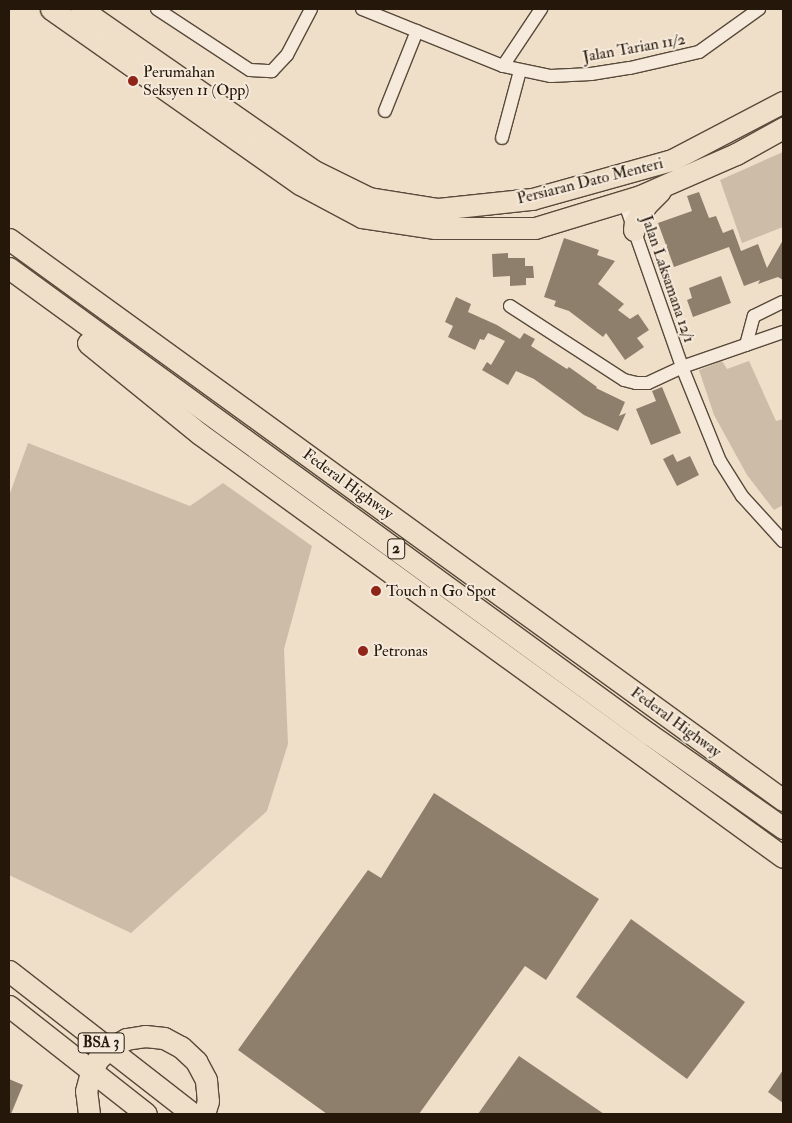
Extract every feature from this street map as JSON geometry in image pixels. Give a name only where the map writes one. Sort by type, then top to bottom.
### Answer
[{"type":"main road","name":"Persiaran Dato Menteri","points":[[51,9],[300,184],[362,217],[435,228],[535,228],[623,214],[668,184],[736,154],[783,128]]},
{"type":"main road","name":"Persiaran Dato Menteri","points":[[81,9],[314,171],[369,198],[438,208],[540,197],[672,160],[783,102]]},
{"type":"main road","points":[[623,214],[625,192],[634,182],[672,160]]},
{"type":"main road","points":[[540,197],[606,196],[623,214],[635,222],[646,206],[668,184]]},
{"type":"main road","name":"Federal Highway","points":[[9,239],[783,800]]},
{"type":"main road","name":"Federal Highway","points":[[9,268],[60,308],[280,464],[656,739],[783,828]]},
{"type":"main road","points":[[60,308],[70,329],[200,434],[777,851]]},
{"type":"main road","name":"BSA 3","points":[[9,971],[194,1114]]},
{"type":"main road","name":"BSA 3","points":[[9,1006],[146,1114]]},
{"type":"main road","points":[[89,1114],[86,1091],[91,1072],[109,1049],[126,1039],[145,1036],[164,1038],[181,1047],[196,1061],[206,1080],[208,1101],[204,1114]]},
{"type":"street","points":[[157,9],[250,70],[272,72],[287,55],[311,9]]},
{"type":"street","name":"Jalan Tarian 11/2","points":[[362,9],[391,14],[418,31],[503,66],[551,76],[591,74],[630,68],[699,52],[759,9]]},
{"type":"street","points":[[503,66],[541,9]]},
{"type":"street","points":[[385,111],[418,31]]},
{"type":"street","points":[[502,138],[520,71]]},
{"type":"street","name":"Jalan Laksamana 12/1","points":[[623,214],[720,461],[742,496],[783,541]]},
{"type":"street","points":[[746,345],[754,316],[783,302]]},
{"type":"street","points":[[510,306],[624,380],[636,383],[648,382],[682,367]]},
{"type":"street","name":"Jalan Laksamana 12/1","points":[[682,367],[783,332]]},
{"type":"shaded area","points":[[783,152],[783,227],[742,243],[720,180]]},
{"type":"shaded area","points":[[722,361],[727,369],[749,361],[776,421],[783,419],[783,505],[774,510],[747,475],[714,415],[699,370]]},
{"type":"shaded area","points":[[28,443],[190,506],[223,483],[312,546],[284,649],[288,744],[267,811],[131,933],[9,875],[9,496]]},
{"type":"building","points":[[699,192],[709,218],[716,216],[723,233],[733,229],[741,251],[758,244],[767,268],[783,240],[783,280],[778,277],[758,284],[760,280],[744,286],[729,247],[674,267],[658,223],[692,211],[687,196]]},
{"type":"building","points":[[564,238],[599,250],[597,255],[615,261],[598,284],[624,304],[618,310],[630,319],[638,314],[649,330],[637,338],[644,347],[625,360],[606,333],[603,337],[569,311],[554,306],[556,301],[544,297]]},
{"type":"building","points":[[508,253],[508,258],[525,258],[525,266],[533,266],[534,278],[526,278],[526,285],[510,286],[510,276],[493,277],[492,254]]},
{"type":"building","points":[[721,276],[731,303],[693,317],[687,300],[692,298],[689,288]]},
{"type":"building","points":[[456,297],[471,304],[468,312],[497,325],[520,339],[524,333],[535,339],[531,346],[567,369],[569,367],[596,388],[625,402],[619,416],[626,413],[618,431],[584,415],[534,379],[516,371],[508,385],[482,370],[487,362],[491,365],[505,341],[488,333],[484,340],[480,339],[475,350],[448,337],[453,326],[445,322]]},
{"type":"building","points":[[662,387],[681,433],[651,445],[636,409],[656,401],[652,391]]},
{"type":"building","points":[[673,454],[677,462],[690,456],[699,475],[677,486],[663,459]]},
{"type":"building","points":[[434,793],[599,899],[546,980],[525,966],[419,1114],[327,1114],[238,1050],[368,870],[381,878]]},
{"type":"building","points":[[631,919],[745,1002],[687,1079],[576,997]]},
{"type":"building","points":[[519,1056],[604,1114],[478,1114]]},
{"type":"building","points":[[783,1070],[783,1103],[768,1092]]},
{"type":"building","points":[[9,1079],[23,1085],[11,1114],[9,1114]]},
{"type":"place","name":"Perumahan Seksyen 11 (Opp)","points":[[133,81]]},
{"type":"place","name":"Touch n Go Spot","points":[[376,591]]},
{"type":"place","name":"Petronas","points":[[363,651]]}]
